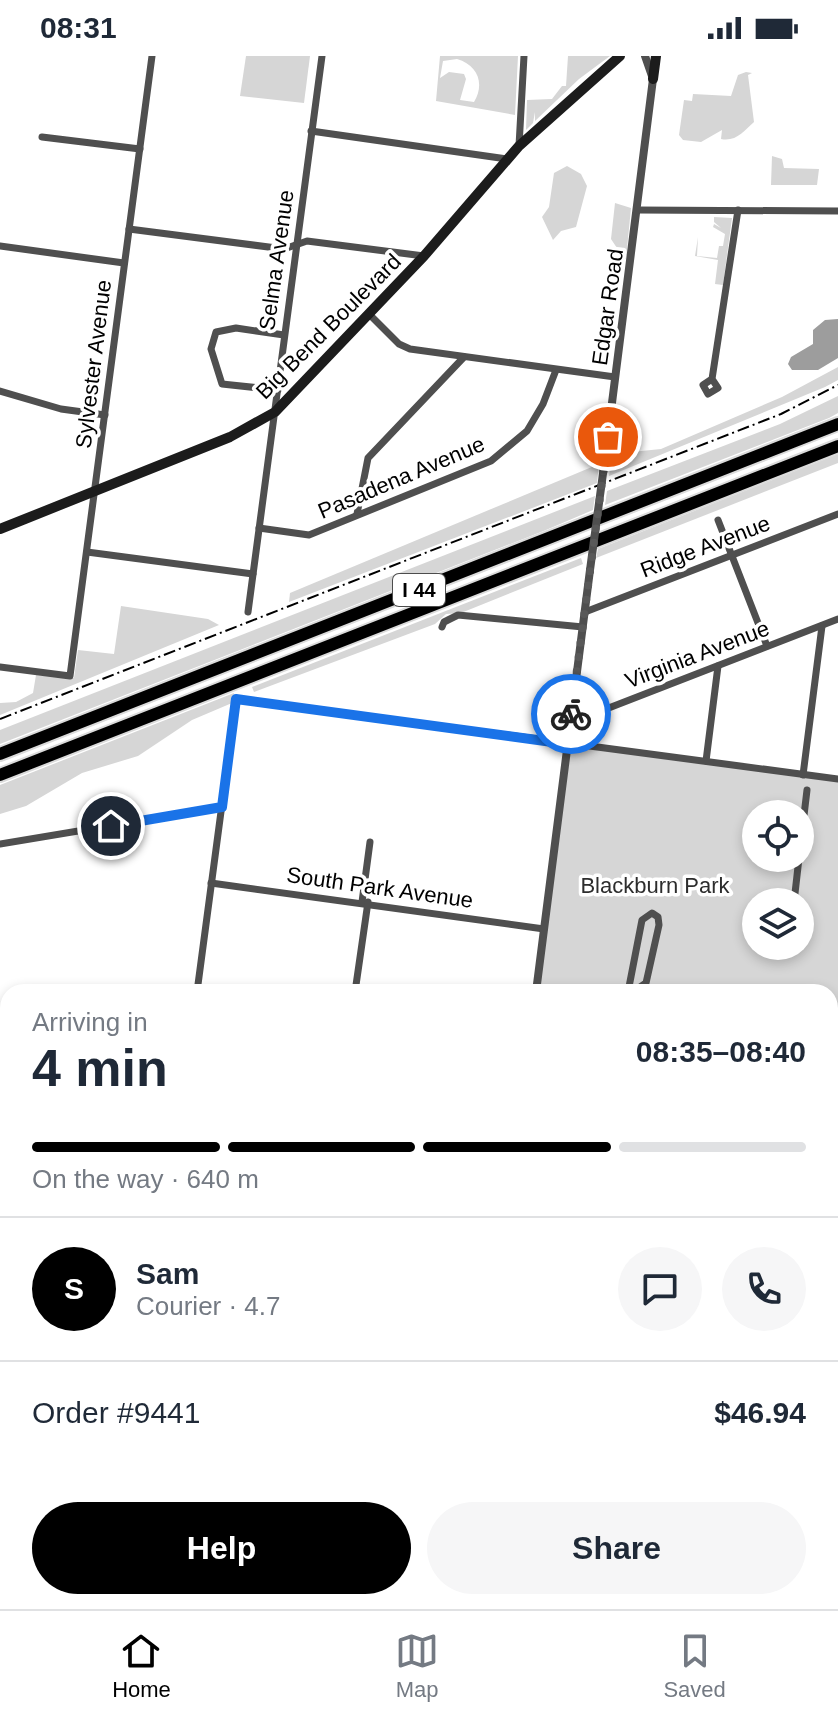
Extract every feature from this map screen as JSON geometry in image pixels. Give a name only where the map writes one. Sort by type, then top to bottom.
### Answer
[{"type":"highway","name":"I 44","points":[[0,754],[838,424]]},
{"type":"highway","name":"I 44","points":[[0,775],[838,446]]},
{"type":"main road","name":"Big Bend Boulevard","points":[[0,529],[230,437],[275,412],[370,315],[519,146],[620,56]]},
{"type":"main road","points":[[653,79],[656,56]]},
{"type":"street","name":"Sylvester Avenue","points":[[0,667],[70,676],[152,56]]},
{"type":"street","name":"Selma Avenue","points":[[248,612],[322,56]]},
{"type":"street","points":[[519,146],[524,56]]},
{"type":"street","name":"Edgar Road","points":[[537,984],[638,210],[653,79],[645,56]]},
{"type":"street","points":[[311,131],[507,159]]},
{"type":"street","points":[[42,137],[140,149]]},
{"type":"street","points":[[638,210],[738,214],[838,211]]},
{"type":"street","points":[[712,379],[738,214]]},
{"type":"street","points":[[129,229],[284,249],[307,241],[424,256]]},
{"type":"street","points":[[0,246],[124,263]]},
{"type":"street","points":[[370,315],[405,348],[615,377]]},
{"type":"street","points":[[278,390],[222,384],[211,343],[216,332],[226,328],[284,335]]},
{"type":"street","points":[[357,514],[368,458],[464,357]]},
{"type":"street","name":"Pasadena Avenue","points":[[259,528],[309,535],[505,453],[535,420],[556,370]]},
{"type":"street","points":[[0,391],[61,409],[105,415]]},
{"type":"street","name":"Ridge Avenue","points":[[585,612],[838,514]]},
{"type":"street","points":[[718,520],[767,646]]},
{"type":"street","points":[[87,552],[253,574]]},
{"type":"street","points":[[442,627],[444,622],[458,615],[583,627]]},
{"type":"street","name":"Virginia Avenue","points":[[570,723],[838,619]]},
{"type":"street","points":[[803,775],[822,626]]},
{"type":"street","points":[[706,761],[718,666]]},
{"type":"street","points":[[198,984],[236,699],[838,779]]},
{"type":"street","points":[[806,800],[807,790]]},
{"type":"street","points":[[0,844],[222,807]]},
{"type":"street","points":[[356,984],[370,842]]},
{"type":"street","name":"South Park Avenue","points":[[211,883],[544,929]]},
{"type":"street","points":[[631,984],[642,920],[652,913],[658,917],[659,925],[646,984]]},
{"type":"green space","points":[[246,56],[310,56],[304,103],[240,96]]},
{"type":"green space","points":[[440,56],[518,56],[515,115],[436,101]],"holes":[[[457,59],[478,76],[479,89],[474,102],[460,100],[466,79],[464,74],[449,72],[440,78],[443,61]]]},
{"type":"green space","points":[[568,56],[610,56],[579,79],[535,121],[535,112],[533,123],[526,130],[527,100],[552,99],[562,86],[566,86]]},
{"type":"green space","points":[[752,73],[748,75],[754,122],[731,139],[721,139],[722,130],[701,142],[683,140],[679,135],[684,100],[692,101],[693,94],[731,96],[738,75]]},
{"type":"green space","points":[[772,156],[782,159],[784,168],[819,169],[817,185],[771,185]]},
{"type":"green space","points":[[567,166],[581,174],[587,186],[576,227],[561,231],[553,240],[542,217],[549,207],[554,173]]},
{"type":"green space","points":[[615,203],[631,208],[626,259],[617,258],[617,248],[611,239]]},
{"type":"green space","points":[[714,217],[732,218],[723,285],[715,284],[718,260],[695,256],[698,237],[697,256],[717,258],[719,246],[723,246],[725,234],[713,227],[714,224],[721,228],[714,222]]},
{"type":"green space","points":[[838,367],[838,380],[825,387],[609,476],[612,454],[661,449],[782,397]]},
{"type":"green space","points":[[838,396],[838,413],[829,418],[605,505],[607,491],[780,424]]},
{"type":"green space","points":[[838,454],[838,463],[596,558],[598,549]]},
{"type":"green space","points":[[599,464],[597,483],[289,602],[290,593]]},
{"type":"green space","points":[[595,496],[593,510],[546,530],[0,744],[0,730]]},
{"type":"green space","points":[[581,558],[583,564],[461,613],[446,614],[435,624],[254,692],[252,687]]},
{"type":"green space","points":[[121,606],[208,619],[219,625],[0,715],[0,703],[16,702],[33,693],[36,675],[74,678],[78,650],[114,654]]},
{"type":"green space","points":[[234,693],[232,703],[192,720],[138,756],[82,773],[26,806],[0,814],[0,785]]},
{"type":"green space","name":"Blackburn Park","points":[[568,746],[838,781],[838,984],[539,984]]},
{"type":"shaded area","points":[[838,319],[838,358],[818,370],[792,370],[788,364],[791,357],[813,344],[813,330],[825,320]]},
{"type":"railway","points":[[0,719],[781,414],[838,385]]},
{"type":"way so far","points":[[571,714],[608,437]]},
{"type":"route","points":[[111,826],[222,807],[236,699],[567,744],[571,714]]}]
